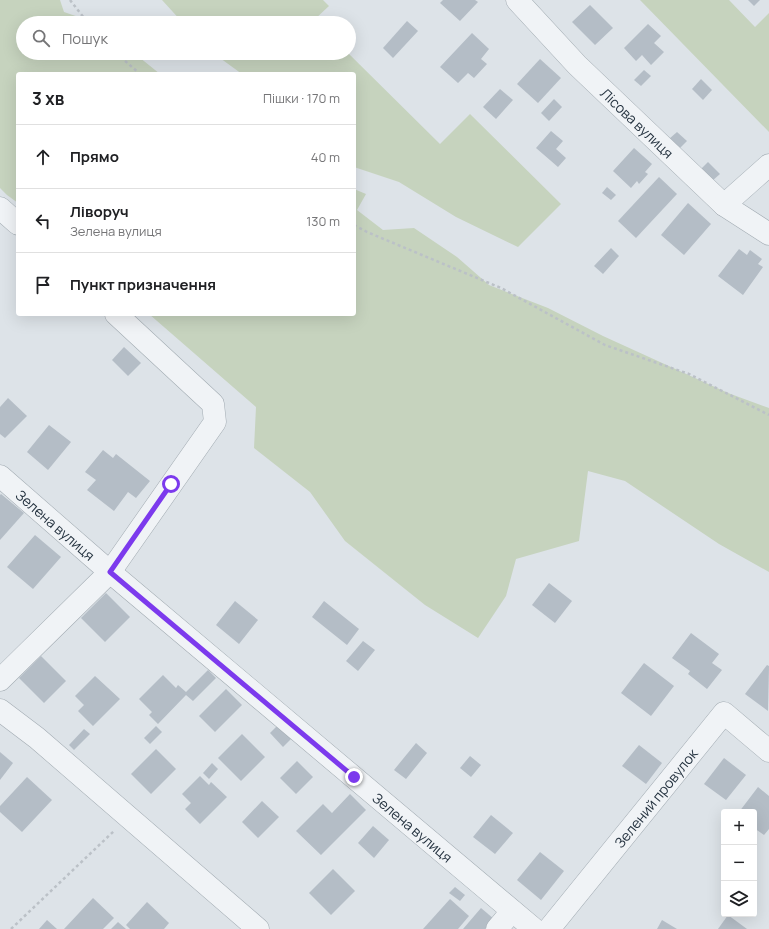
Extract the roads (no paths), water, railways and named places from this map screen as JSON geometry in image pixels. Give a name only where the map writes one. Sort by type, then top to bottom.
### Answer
[{"type":"street","name":"Лісова вулиця","points":[[517,0],[578,65],[724,205],[769,234]]},
{"type":"street","points":[[724,205],[769,165]]},
{"type":"street","points":[[0,208],[16,222]]},
{"type":"street","points":[[0,680],[110,572],[215,422],[214,404],[118,316]]},
{"type":"street","name":"Зелена вулиця","points":[[0,476],[110,572],[534,929]]},
{"type":"street","points":[[0,710],[37,738],[258,929]]},
{"type":"street","name":"Зелений провулок","points":[[549,929],[724,713],[769,751]]},
{"type":"street","points":[[497,929],[512,911]]}]
